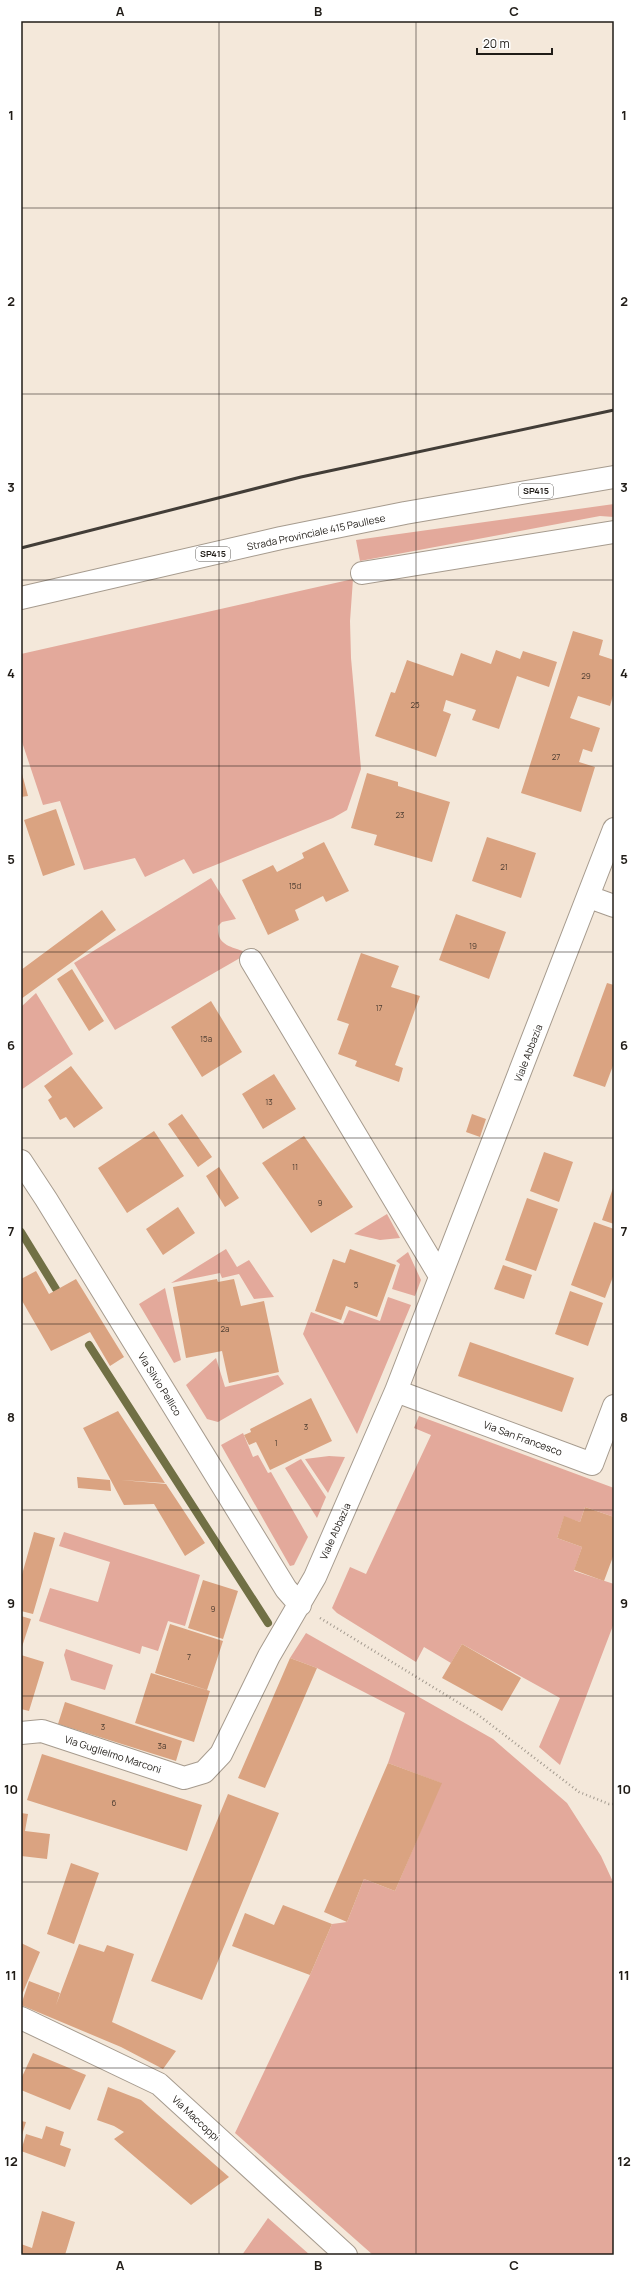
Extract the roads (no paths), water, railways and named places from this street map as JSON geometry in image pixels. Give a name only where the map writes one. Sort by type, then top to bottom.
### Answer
[{"type":"street","name":"Strada Provinciale 415 Paullese","points":[[21,598],[289,536],[405,513],[614,477]]},
{"type":"street","points":[[362,573],[614,532]]},
{"type":"street","name":"Viale Abbazia","points":[[204,1772],[221,1754],[269,1656],[315,1577],[396,1391],[589,897],[614,829]]},
{"type":"street","points":[[589,897],[614,906]]},
{"type":"street","points":[[251,960],[440,1276]]},
{"type":"street","name":"Via Silvio Pellico","points":[[21,1162],[50,1205],[286,1588],[300,1605]]},
{"type":"street","name":"Via San Francesco","points":[[396,1391],[592,1464],[614,1406]]},
{"type":"street","name":"Via Guglielmo Marconi","points":[[21,1733],[42,1731],[184,1778],[204,1772]]},
{"type":"street","name":"Via Maccoppi","points":[[21,2018],[159,2084],[346,2255]]},
{"type":"waterway","points":[[21,1232],[56,1289]]},
{"type":"waterway","points":[[89,1345],[268,1623]]},
{"type":"railway","points":[[21,548],[301,477],[614,410]]}]
